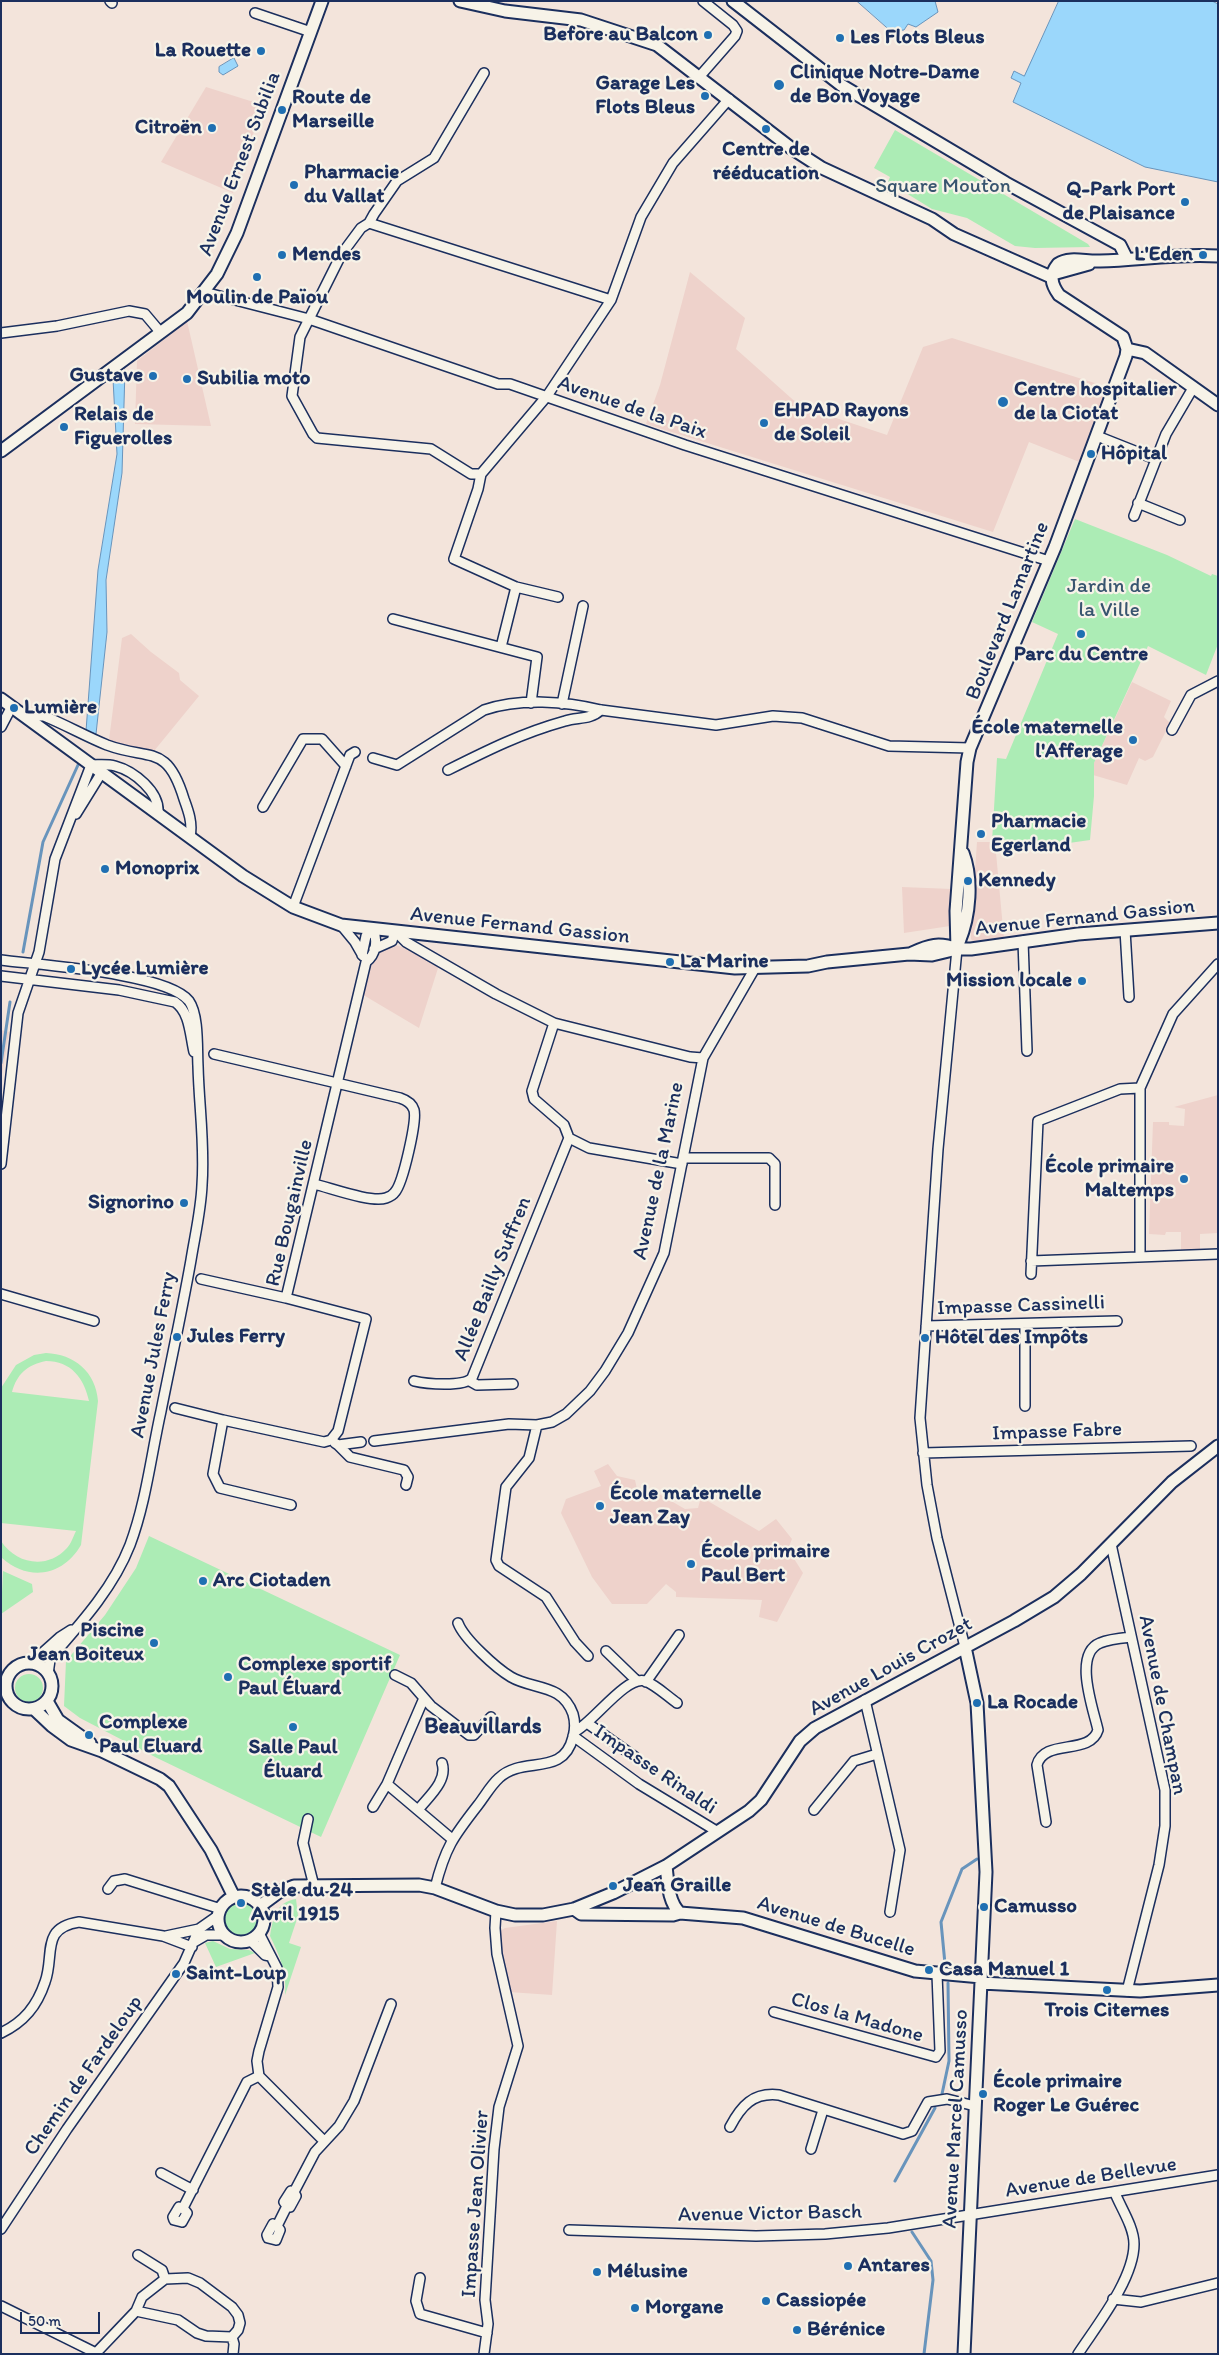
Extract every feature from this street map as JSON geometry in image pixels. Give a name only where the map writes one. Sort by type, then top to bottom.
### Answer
[{"type":"street","name":"Avenue Ernest Subilia","points":[[1,451],[187,313],[218,274],[237,233],[322,1]]},
{"type":"street","points":[[460,1],[573,18],[644,39],[657,45],[730,99],[790,148],[822,168],[932,219],[954,234],[1052,275]]},
{"type":"street","points":[[700,76],[735,36],[737,31],[733,25],[704,1]]},
{"type":"street","points":[[733,1],[841,85],[1006,183],[1120,245],[1127,259]]},
{"type":"street","points":[[254,12],[311,32]]},
{"type":"street","points":[[481,474],[471,474],[431,449],[322,439],[313,434],[294,400],[292,390],[300,337],[341,255],[361,228],[370,223],[374,214],[397,181],[434,158],[484,73]]},
{"type":"street","points":[[558,597],[516,587],[454,559],[478,489],[481,474],[547,396],[611,300],[641,216],[673,163],[730,99]]},
{"type":"street","points":[[370,223],[611,300]]},
{"type":"street","points":[[1105,238],[1109,244],[1112,261]]},
{"type":"street","points":[[1218,256],[1181,255],[1098,262],[1080,260],[1062,262],[1055,267],[1052,275],[1052,286],[1059,295],[1118,334],[1126,342],[1127,349],[1145,353],[1218,405]]},
{"type":"street","name":"Avenue de la Paix","points":[[204,292],[309,319],[498,384],[510,384],[547,396],[685,445],[1049,560]]},
{"type":"street","points":[[1,333],[57,326],[129,312],[145,314],[161,333]]},
{"type":"street","name":"Boulevard Lamartine","points":[[958,946],[956,917],[967,762],[970,748],[1049,560],[1124,367],[1127,349]]},
{"type":"street","points":[[1134,516],[1166,434],[1193,388]]},
{"type":"street","points":[[1097,436],[1155,459]]},
{"type":"street","points":[[1138,503],[1180,520]]},
{"type":"street","points":[[500,647],[516,587]]},
{"type":"street","points":[[562,704],[583,606]]},
{"type":"street","points":[[393,618],[537,657],[531,703]]},
{"type":"street","points":[[1172,730],[1191,695],[1218,681]]},
{"type":"street","name":"Avenue Fernand Gassion","points":[[1,699],[243,876],[292,907],[341,925],[701,965],[755,968],[808,966],[827,962],[909,954],[932,955],[958,946],[971,949],[1078,934],[1218,923]]},
{"type":"street","points":[[373,758],[397,765],[484,710],[531,703],[562,704],[716,726],[773,716],[802,718],[889,746],[970,748]]},
{"type":"street","points":[[1,727],[12,706]]},
{"type":"street","points":[[448,770],[525,733],[568,720],[594,717],[601,710]]},
{"type":"street","points":[[31,720],[38,716],[44,716],[113,747],[148,754],[161,760],[173,769],[178,780],[192,829],[190,836]]},
{"type":"street","points":[[263,807],[303,739],[322,738],[346,766]]},
{"type":"street","points":[[292,907],[350,755],[355,752]]},
{"type":"street","points":[[1,1164],[18,1013],[39,952],[49,884],[55,858],[92,765],[108,764],[129,771],[154,796],[159,806],[158,813]]},
{"type":"street","points":[[67,829],[102,772]]},
{"type":"street","points":[[341,925],[355,942],[364,959]]},
{"type":"street","points":[[373,930],[376,937],[374,949]]},
{"type":"street","name":"Rue Bougainville","points":[[335,1443],[366,1319],[286,1298],[338,1083],[364,959],[366,936],[373,930]]},
{"type":"street","points":[[395,930],[406,942],[496,994],[554,1023],[690,1057],[703,1058]]},
{"type":"street","name":"Rue Bougainville","points":[[364,959],[370,960],[374,949],[392,941],[395,930]]},
{"type":"street","points":[[1125,930],[1129,997]]},
{"type":"street","points":[[1023,942],[1027,1051]]},
{"type":"street","points":[[958,946],[938,1149],[920,1418],[927,1484],[937,1538],[965,1646]]},
{"type":"street","name":"Avenue Jules Ferry","points":[[1,960],[141,980],[159,985],[184,996],[193,1009],[197,1039],[203,1144],[202,1188],[177,1337],[143,1503],[130,1547],[118,1570],[90,1611],[50,1660],[48,1674]]},
{"type":"street","points":[[1140,1257],[1140,1088],[1173,1014],[1218,964]]},
{"type":"street","name":"Avenue de la Marine","points":[[374,1440],[509,1424],[537,1425],[559,1419],[578,1402],[605,1371],[628,1333],[664,1252],[703,1058],[755,968]]},
{"type":"street","name":"Avenue Jules Ferry","points":[[1,976],[119,990],[164,998],[175,1002],[182,1006],[185,1014],[198,1069]]},
{"type":"street","points":[[554,1023],[532,1091],[534,1099],[564,1125],[569,1138],[589,1148],[682,1161],[769,1158],[775,1164],[776,1205]]},
{"type":"street","points":[[214,1054],[400,1098],[408,1101],[412,1106],[415,1120],[400,1182],[395,1192],[383,1199],[375,1199],[314,1184]]},
{"type":"street","points":[[1031,1274],[1038,1121],[1120,1089],[1140,1088]]},
{"type":"street","name":"Allée Bailly Suffren","points":[[414,1380],[435,1384],[470,1381],[569,1138]]},
{"type":"street","points":[[1031,1261],[1218,1254]]},
{"type":"street","points":[[201,1279],[286,1298]]},
{"type":"street","points":[[1,1294],[94,1321]]},
{"type":"street","name":"Impasse Cassinelli","points":[[926,1326],[1117,1321]]},
{"type":"street","points":[[1025,1324],[1025,1406]]},
{"type":"street","points":[[470,1381],[477,1385],[514,1384]]},
{"type":"street","points":[[175,1408],[317,1441],[335,1443],[361,1442]]},
{"type":"street","points":[[224,1420],[213,1474],[220,1488],[291,1505]]},
{"type":"street","points":[[537,1425],[529,1458],[506,1487],[496,1560],[499,1566],[546,1597],[575,1642],[588,1656]]},
{"type":"street","points":[[335,1443],[350,1457],[404,1470],[408,1477],[406,1485]]},
{"type":"street","name":"Impasse Fabre","points":[[923,1453],[1191,1446]]},
{"type":"street","name":"Avenue Louis Crozet","points":[[260,1906],[286,1888],[398,1883],[435,1888],[496,1911],[515,1916],[543,1915],[574,1910],[613,1893],[666,1866],[718,1832],[761,1800],[800,1741],[815,1728],[1054,1597],[1081,1574],[1172,1482],[1218,1446]]},
{"type":"street","name":"Avenue de Champan","points":[[1110,1544],[1165,1790],[1165,1826],[1159,1865],[1127,1991]]},
{"type":"street","points":[[435,1888],[442,1861],[452,1839],[498,1778],[516,1768],[552,1763],[560,1759],[567,1752],[574,1734],[573,1714],[561,1697],[552,1690],[520,1681],[502,1671],[464,1635],[458,1623]]},
{"type":"street","name":"Avenue Jules Ferry","points":[[31,1663],[60,1637],[74,1629]]},
{"type":"street","points":[[646,1682],[679,1635]]},
{"type":"street","points":[[1046,1822],[1037,1765],[1038,1760],[1046,1752],[1087,1742],[1096,1736],[1098,1730],[1085,1662],[1093,1647],[1100,1643],[1131,1636]]},
{"type":"street","name":"Avenue Marcel Camusso","points":[[964,2354],[981,1980],[985,1844],[977,1703],[965,1646]]},
{"type":"street","points":[[606,1651],[637,1681]]},
{"type":"street","points":[[31,1663],[41,1666],[48,1674],[52,1685],[47,1701],[34,1709],[22,1708],[6,1701],[4,1688],[13,1669],[31,1663]]},
{"type":"street","points":[[394,1675],[412,1683],[424,1698],[450,1722],[472,1736],[491,1717]]},
{"type":"street","points":[[574,1734],[625,1688],[637,1681],[646,1682],[677,1703]]},
{"type":"street","points":[[373,1807],[387,1784],[424,1698]]},
{"type":"street","points":[[865,1700],[900,1850],[890,1912]]},
{"type":"street","points":[[47,1701],[58,1720],[102,1751]]},
{"type":"street","points":[[34,1709],[61,1734],[160,1779],[174,1792],[211,1850],[234,1897]]},
{"type":"street","points":[[587,1723],[635,1758]]},
{"type":"street","name":"Impasse Rinaldi","points":[[574,1734],[639,1784],[718,1832]]},
{"type":"street","points":[[814,1810],[854,1761],[877,1754]]},
{"type":"street","points":[[418,1810],[441,1781],[444,1768],[442,1762]]},
{"type":"street","points":[[387,1784],[452,1839]]},
{"type":"street","points":[[308,1819],[303,1843],[314,1886]]},
{"type":"street","points":[[666,1866],[671,1896],[675,1908],[680,1913]]},
{"type":"street","points":[[108,1889],[114,1881],[125,1879],[220,1912]]},
{"type":"street","points":[[1,2033],[26,2018],[37,2002],[46,1980],[50,1947],[55,1934],[65,1924],[79,1922],[164,1936],[193,1944],[206,1935],[225,1935],[236,1941],[250,1940],[259,1933],[264,1919],[260,1906],[248,1897],[234,1897],[224,1904],[220,1912],[219,1922],[225,1935]]},
{"type":"street","name":"Avenue de Bucelle","points":[[574,1910],[581,1914],[673,1915],[680,1913],[742,1918],[899,1966],[981,1980],[1127,1991],[1218,1985]]},
{"type":"street","name":"Impasse Jean Olivier","points":[[484,2354],[487,2333],[485,2300],[494,2149],[499,2107],[518,2046],[497,1954],[496,1911]]},
{"type":"street","points":[[164,1936],[199,1929],[220,1912]]},
{"type":"street","name":"Chemin de Fardeloup","points":[[1,2229],[67,2129],[184,1963],[199,1929]]},
{"type":"street","points":[[259,1933],[277,1968],[278,1987],[259,2051],[257,2061],[259,2076],[324,2141]]},
{"type":"street","points":[[250,1940],[265,1955],[270,1956]]},
{"type":"street","name":"Clos la Madone","points":[[774,2012],[936,2058],[940,2051],[937,1974]]},
{"type":"street","points":[[277,2226],[287,2206],[284,2202],[288,2193],[294,2192],[315,2152],[339,2126],[354,2101],[391,2004]]},
{"type":"street","points":[[183,2208],[247,2082],[259,2076]]},
{"type":"street","points":[[730,2127],[738,2111],[751,2099],[768,2094],[779,2095],[903,2134],[912,2130],[928,2102],[947,2099],[975,2106]]},
{"type":"street","points":[[811,2149],[823,2110]]},
{"type":"street","points":[[161,2174],[192,2190]]},
{"type":"street","name":"Avenue de Bellevue","points":[[970,2215],[1116,2193],[1218,2175]]},
{"type":"street","points":[[1078,2354],[1113,2300],[1127,2270],[1134,2243],[1132,2232],[1116,2193]]},
{"type":"street","name":"Avenue Victor Basch","points":[[569,2230],[756,2236],[825,2234],[888,2228],[970,2215]]},
{"type":"street","points":[[138,2255],[162,2270],[165,2279]]},
{"type":"street","points":[[1,2306],[97,2353],[136,2311],[142,2297],[165,2279],[188,2278],[200,2283],[238,2315],[240,2323],[238,2330],[232,2337]]},
{"type":"street","points":[[420,2278],[416,2301],[420,2314],[487,2333]]},
{"type":"street","points":[[1113,2300],[1141,2302],[1218,2283]]},
{"type":"street","points":[[136,2311],[172,2318],[206,2336],[232,2337]]},
{"type":"street","points":[[232,2337],[234,2344],[233,2354]]},
{"type":"shaded area","points":[[206,87],[263,105],[233,193],[161,162]]},
{"type":"shaded area","name":"Centre hospitalier de la Ciotat","points":[[690,272],[745,318],[736,349],[800,406],[887,435],[923,347],[952,338],[1101,385],[1100,394],[1107,397],[1082,463],[1029,442],[993,532],[646,424],[660,385]]},
{"type":"shaded area","points":[[187,321],[211,426],[135,424],[137,361]]},
{"type":"shaded area","points":[[131,634],[179,673],[180,680],[199,696],[154,751],[118,745],[109,740],[122,638]]},
{"type":"shaded area","name":"École maternelle l'Afferage","points":[[1132,682],[1171,701],[1164,717],[1170,723],[1153,757],[1145,761],[1139,758],[1127,785],[1093,775],[1094,763]]},
{"type":"shaded area","points":[[977,842],[995,842],[1004,939],[975,943],[971,939],[971,929]]},
{"type":"shaded area","points":[[902,887],[952,889],[950,926],[904,933]]},
{"type":"shaded area","points":[[379,940],[402,947],[439,965],[419,1028],[360,993]]},
{"type":"shaded area","points":[[1,1030],[9,1032],[1,1081]]},
{"type":"shaded area","name":"École primaire Maltemps","points":[[1218,1095],[1218,1233],[1200,1234],[1200,1252],[1191,1249],[1188,1252],[1181,1252],[1181,1232],[1166,1232],[1165,1235],[1149,1234],[1153,1122],[1169,1122],[1169,1125],[1184,1126],[1185,1109],[1174,1107]]},
{"type":"shaded area","name":"École primaire Paul Bert","points":[[608,1464],[617,1476],[635,1480],[637,1489],[659,1494],[685,1509],[698,1508],[701,1497],[759,1531],[776,1519],[792,1539],[788,1549],[803,1573],[777,1622],[759,1617],[762,1600],[676,1597],[676,1592],[666,1584],[647,1604],[612,1604],[592,1577],[561,1513],[566,1499],[601,1486],[594,1471]]},
{"type":"shaded area","points":[[557,1921],[552,1995],[509,1992],[503,1963],[500,1931],[505,1928]]},
{"type":"green space","name":"Square Mouton","points":[[895,130],[1088,244],[1090,247],[1035,248],[1015,246],[967,218],[932,209],[888,182],[890,177],[874,168]]},
{"type":"green space","name":"Jardin de la Ville","points":[[1075,519],[1167,555],[1211,576],[1212,574],[1218,576],[1218,644],[1206,675],[1148,646],[1094,763],[1094,796],[1090,840],[1062,844],[992,842],[997,758],[1006,759],[1058,634],[1032,622]]},
{"type":"green space","points":[[56,1354],[82,1366],[93,1381],[98,1401],[81,1545],[74,1555],[55,1569],[34,1573],[12,1566],[2,1558],[1,1541],[15,1555],[23,1559],[41,1562],[59,1555],[67,1548],[76,1531],[1,1523],[1,1388],[16,1365],[34,1355]],"holes":[[[46,1361],[63,1364],[75,1372],[84,1385],[89,1401],[12,1392],[20,1375],[28,1368]]]},
{"type":"green space","name":"Complexe sportif Paul Éluard","points":[[149,1536],[400,1655],[321,1837],[157,1758],[80,1718],[64,1706],[66,1661],[105,1615],[136,1568]]},
{"type":"green space","points":[[3,1571],[32,1584],[33,1592],[1,1614]]},
{"type":"green space","points":[[29,1674],[39,1678],[43,1688],[39,1698],[29,1702],[19,1698],[15,1688],[19,1678]]},
{"type":"green space","points":[[296,1899],[298,1916],[289,1943],[301,1947],[285,1995],[285,1979],[282,1965],[270,1936],[274,1917],[280,1907]]},
{"type":"green space","points":[[241,1903],[247,1904],[252,1908],[256,1913],[256,1925],[252,1930],[247,1934],[241,1935],[235,1934],[230,1930],[226,1925],[225,1919],[226,1913],[230,1908],[235,1904]]},
{"type":"green space","points":[[213,1941],[230,1949],[249,1950],[255,1953],[216,1967],[205,1943]]},
{"type":"water","points":[[857,1],[935,1],[938,12],[916,27],[908,24],[904,30],[891,31]]},
{"type":"water","points":[[1059,1],[1212,1],[1218,4],[1218,182],[1145,167],[1013,102],[1021,83],[1011,78],[1014,71],[1024,76]]},
{"type":"water","points":[[234,58],[238,66],[223,75],[219,72],[219,67]]},
{"type":"water","points":[[125,370],[122,473],[106,580],[107,632],[96,734],[86,731],[98,570],[117,454],[113,379]]},
{"type":"waterway","points":[[23,952],[43,842],[78,765]]},
{"type":"waterway","points":[[1,1063],[10,1002]]},
{"type":"waterway","points":[[945,1964],[941,1922],[962,1869],[977,1859]]},
{"type":"waterway","points":[[942,2094],[949,2061],[948,1983]]},
{"type":"waterway","points":[[895,2181],[935,2108]]},
{"type":"waterway","points":[[912,2232],[931,2261],[933,2280],[924,2354]]},
{"type":"place","name":"Before au Balcon","points":[[708,35]]},
{"type":"place","name":"Les Flots Bleus","points":[[840,38]]},
{"type":"place","name":"La Rouette","points":[[261,51]]},
{"type":"place","name":"Clinique Notre-Dame de Bon Voyage","points":[[779,85]]},
{"type":"place","name":"Garage Les Flots Bleus","points":[[705,96]]},
{"type":"place","name":"Route de Marseille","points":[[282,110]]},
{"type":"place","name":"Citroën","points":[[212,128]]},
{"type":"place","name":"Centre de rééducation","points":[[766,129]]},
{"type":"place","name":"Pharmacie du Vallat","points":[[294,185]]},
{"type":"place","name":"Q-Park Port de Plaisance","points":[[1185,202]]},
{"type":"place","name":"Mendes","points":[[282,255]]},
{"type":"place","name":"L'Eden","points":[[1203,255]]},
{"type":"place","name":"Moulin de Païou","points":[[257,277]]},
{"type":"place","name":"Gustave","points":[[153,376]]},
{"type":"place","name":"Subilia moto","points":[[187,379]]},
{"type":"place","name":"Centre hospitalier de la Ciotat","points":[[1003,402]]},
{"type":"place","name":"EHPAD Rayons de Soleil","points":[[764,423]]},
{"type":"place","name":"Relais de Figuerolles","points":[[64,427]]},
{"type":"place","name":"Hôpital","points":[[1091,454]]},
{"type":"place","name":"Parc du Centre","points":[[1081,634]]},
{"type":"place","name":"Lumière","points":[[14,708]]},
{"type":"place","name":"École maternelle l'Afferage","points":[[1133,740]]},
{"type":"place","name":"Pharmacie Egerland","points":[[981,834]]},
{"type":"place","name":"Monoprix","points":[[105,869]]},
{"type":"place","name":"Kennedy","points":[[968,881]]},
{"type":"place","name":"La Marine","points":[[670,962]]},
{"type":"place","name":"Lycée Lumière","points":[[71,969]]},
{"type":"place","name":"Mission locale","points":[[1082,981]]},
{"type":"place","name":"École primaire Maltemps","points":[[1184,1179]]},
{"type":"place","name":"Signorino","points":[[184,1203]]},
{"type":"place","name":"Jules Ferry","points":[[177,1337]]},
{"type":"place","name":"Hôtel des Impôts","points":[[925,1338]]},
{"type":"place","name":"École maternelle Jean Zay","points":[[600,1506]]},
{"type":"place","name":"École primaire Paul Bert","points":[[691,1564]]},
{"type":"place","name":"Arc Ciotaden","points":[[203,1581]]},
{"type":"place","name":"Piscine Jean Boiteux","points":[[154,1643]]},
{"type":"place","name":"Complexe sportif Paul Éluard","points":[[228,1677]]},
{"type":"place","name":"La Rocade","points":[[977,1703]]},
{"type":"place","name":"Salle Paul Éluard","points":[[293,1727]]},
{"type":"place","name":"Complexe Paul Eluard","points":[[89,1735]]},
{"type":"place","name":"Jean Graille","points":[[613,1886]]},
{"type":"place","name":"Stèle du 24 Avril 1915","points":[[241,1903]]},
{"type":"place","name":"Camusso","points":[[984,1907]]},
{"type":"place","name":"Casa Manuel 1","points":[[929,1970]]},
{"type":"place","name":"Saint-Loup","points":[[176,1974]]},
{"type":"place","name":"Trois Citernes","points":[[1107,1990]]},
{"type":"place","name":"École primaire Roger Le Guérec","points":[[983,2094]]},
{"type":"place","name":"Antares","points":[[848,2266]]},
{"type":"place","name":"Mélusine","points":[[597,2272]]},
{"type":"place","name":"Cassiopée","points":[[766,2301]]},
{"type":"place","name":"Morgane","points":[[635,2308]]},
{"type":"place","name":"Bérénice","points":[[797,2330]]},
{"type":"district","name":"Beauvillards","points":[[483,1727]]}]
